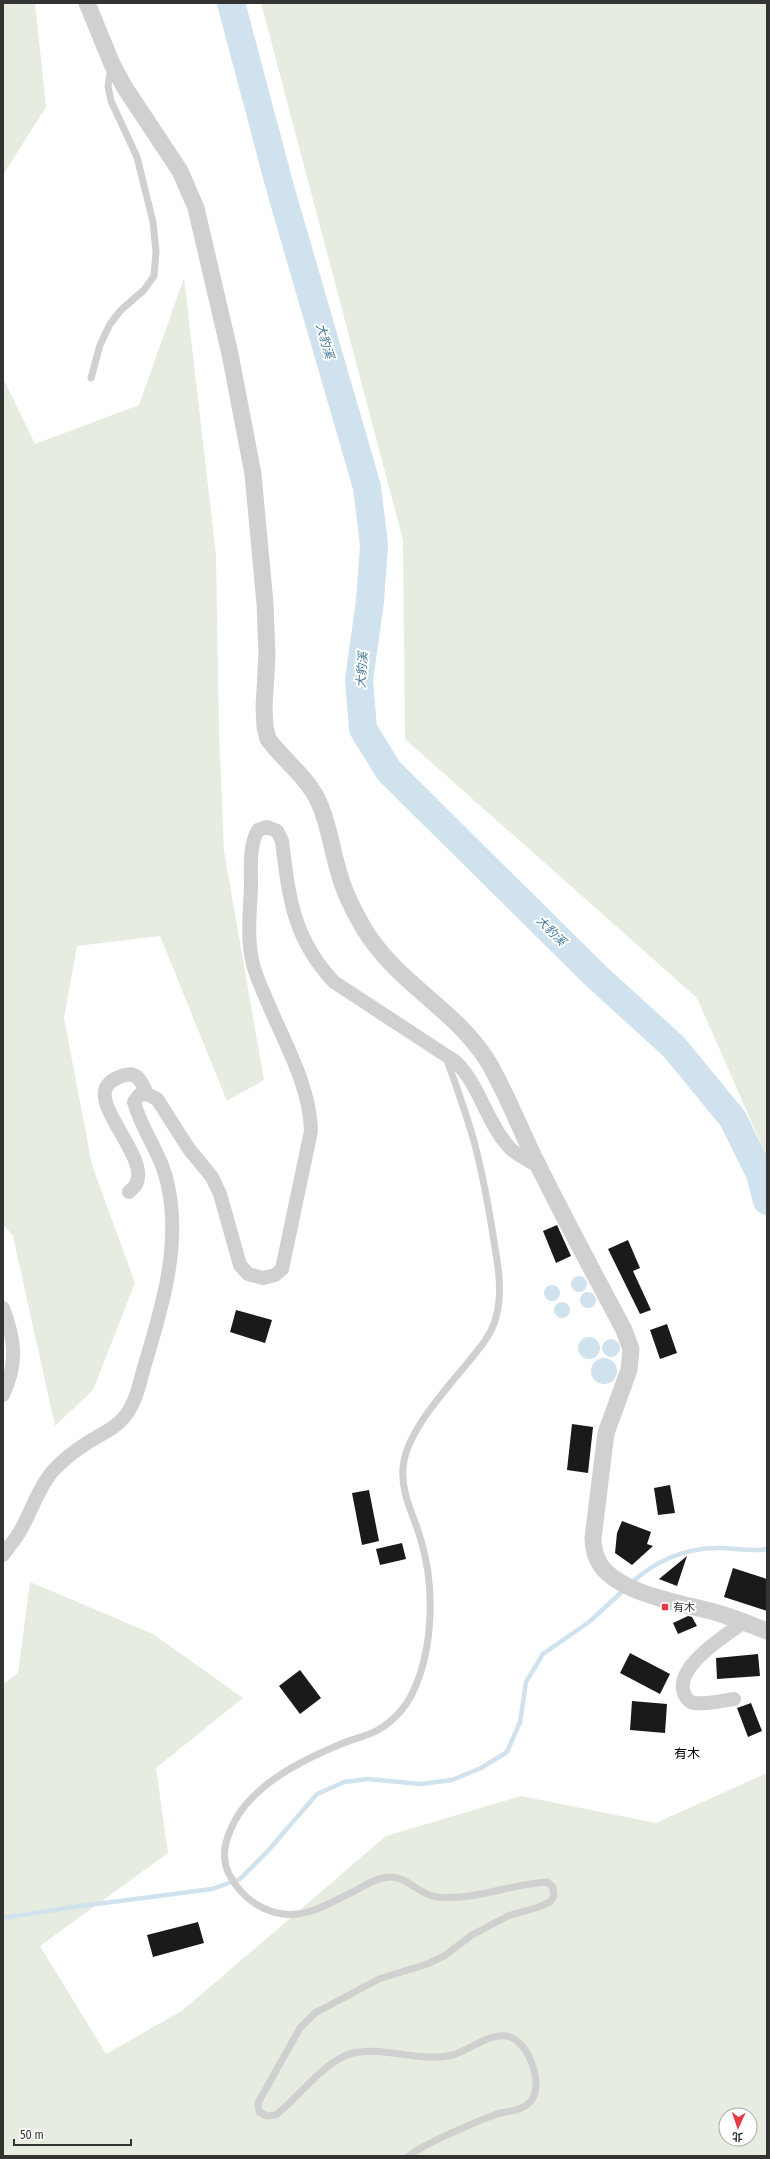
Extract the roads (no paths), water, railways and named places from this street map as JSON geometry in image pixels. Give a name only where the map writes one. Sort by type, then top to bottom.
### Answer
[{"type":"street","points":[[87,3],[112,64],[125,88],[180,171],[196,208],[230,354],[253,474],[265,604],[267,655],[264,707],[265,727],[268,739],[314,793],[320,804],[339,874],[348,900],[363,928],[384,956],[406,980],[455,1023],[473,1042],[487,1061],[538,1166],[624,1330],[631,1349],[629,1370],[604,1440],[592,1538],[594,1551],[600,1564],[619,1582],[654,1596],[744,1622],[767,1631]]},
{"type":"street","points":[[3,1556],[19,1533],[33,1502],[52,1473],[84,1445],[119,1423],[136,1397],[151,1345],[168,1272],[173,1221],[168,1186],[161,1160],[137,1114],[134,1102],[138,1095],[147,1094],[156,1099],[189,1149],[212,1177],[220,1194],[240,1265],[248,1274],[263,1278],[275,1275],[282,1269],[302,1176],[310,1125],[310,1111],[303,1086],[258,980],[252,960],[250,939],[251,875],[254,837],[258,830],[267,827],[277,831],[282,841],[291,908],[305,945],[323,971],[334,982],[445,1054],[464,1070],[508,1146],[519,1155],[538,1166]]},
{"type":"street","points":[[129,1192],[137,1183],[138,1176],[136,1162],[108,1109],[105,1096],[106,1086],[115,1078],[127,1074],[136,1075],[141,1081],[147,1094]]},
{"type":"street","points":[[3,1308],[12,1343],[14,1364],[3,1395]]},
{"type":"street","points":[[734,1699],[690,1702],[685,1696],[682,1688],[684,1679],[690,1667],[699,1657],[744,1622]]},
{"type":"lane","points":[[91,378],[100,345],[110,324],[121,310],[144,290],[154,276],[156,252],[152,222],[138,157],[111,101],[108,86],[112,64]]},
{"type":"lane","points":[[409,2156],[451,2134],[496,2114],[521,2108],[531,2101],[536,2086],[534,2071],[530,2057],[522,2043],[509,2037],[493,2038],[453,2055],[432,2057],[372,2051],[352,2053],[336,2061],[276,2115],[266,2116],[259,2112],[258,2103],[300,2028],[314,2013],[379,1979],[427,1964],[444,1956],[472,1935],[508,1916],[550,1902],[554,1896],[553,1888],[547,1882],[458,1897],[434,1897],[393,1877],[379,1879],[310,1912],[282,1915],[263,1909],[243,1895],[228,1872],[224,1847],[233,1822],[257,1793],[293,1767],[337,1745],[379,1729],[402,1710],[413,1692],[423,1664],[428,1630],[429,1595],[427,1564],[421,1538],[408,1506],[402,1484],[403,1463],[412,1440],[437,1399],[484,1342],[495,1322],[499,1300],[499,1276],[491,1224],[475,1145],[445,1054]]},
{"type":"water","points":[[576,1276],[582,1276],[587,1281],[585,1290],[582,1292],[576,1292],[571,1287],[571,1281]]},
{"type":"water","points":[[549,1285],[555,1285],[560,1290],[558,1299],[555,1301],[549,1301],[544,1296],[544,1290]]},
{"type":"water","points":[[585,1292],[591,1292],[596,1297],[594,1306],[591,1308],[585,1308],[580,1303],[580,1297]]},
{"type":"water","points":[[559,1302],[565,1302],[570,1307],[568,1316],[565,1318],[559,1318],[554,1313],[554,1307]]},
{"type":"water","points":[[589,1337],[597,1340],[600,1348],[597,1356],[589,1359],[581,1356],[578,1348],[581,1340]]},
{"type":"water","points":[[611,1339],[617,1342],[620,1348],[617,1354],[611,1357],[605,1354],[602,1348],[605,1342]]},
{"type":"water","points":[[604,1358],[613,1362],[617,1371],[613,1380],[604,1384],[595,1380],[591,1371],[595,1362]]},
{"type":"waterway","name":"大豹溪","points":[[231,3],[281,191],[367,487],[374,545],[370,601],[359,680],[363,729],[389,771],[596,976],[674,1047],[733,1119],[760,1174],[767,1201]]},
{"type":"waterway","points":[[630,1584],[650,1569],[671,1557],[693,1550],[718,1548],[755,1550],[767,1549]]},
{"type":"waterway","points":[[3,1918],[66,1908],[212,1889],[240,1879],[267,1852],[317,1794],[344,1782],[368,1779],[420,1784],[452,1780],[481,1768],[507,1752],[520,1722],[526,1682],[543,1654],[589,1622],[625,1589]]},
{"type":"place","name":"有木","points":[[665,1607]]},
{"type":"district","name":"有木","points":[[687,1753]]}]
